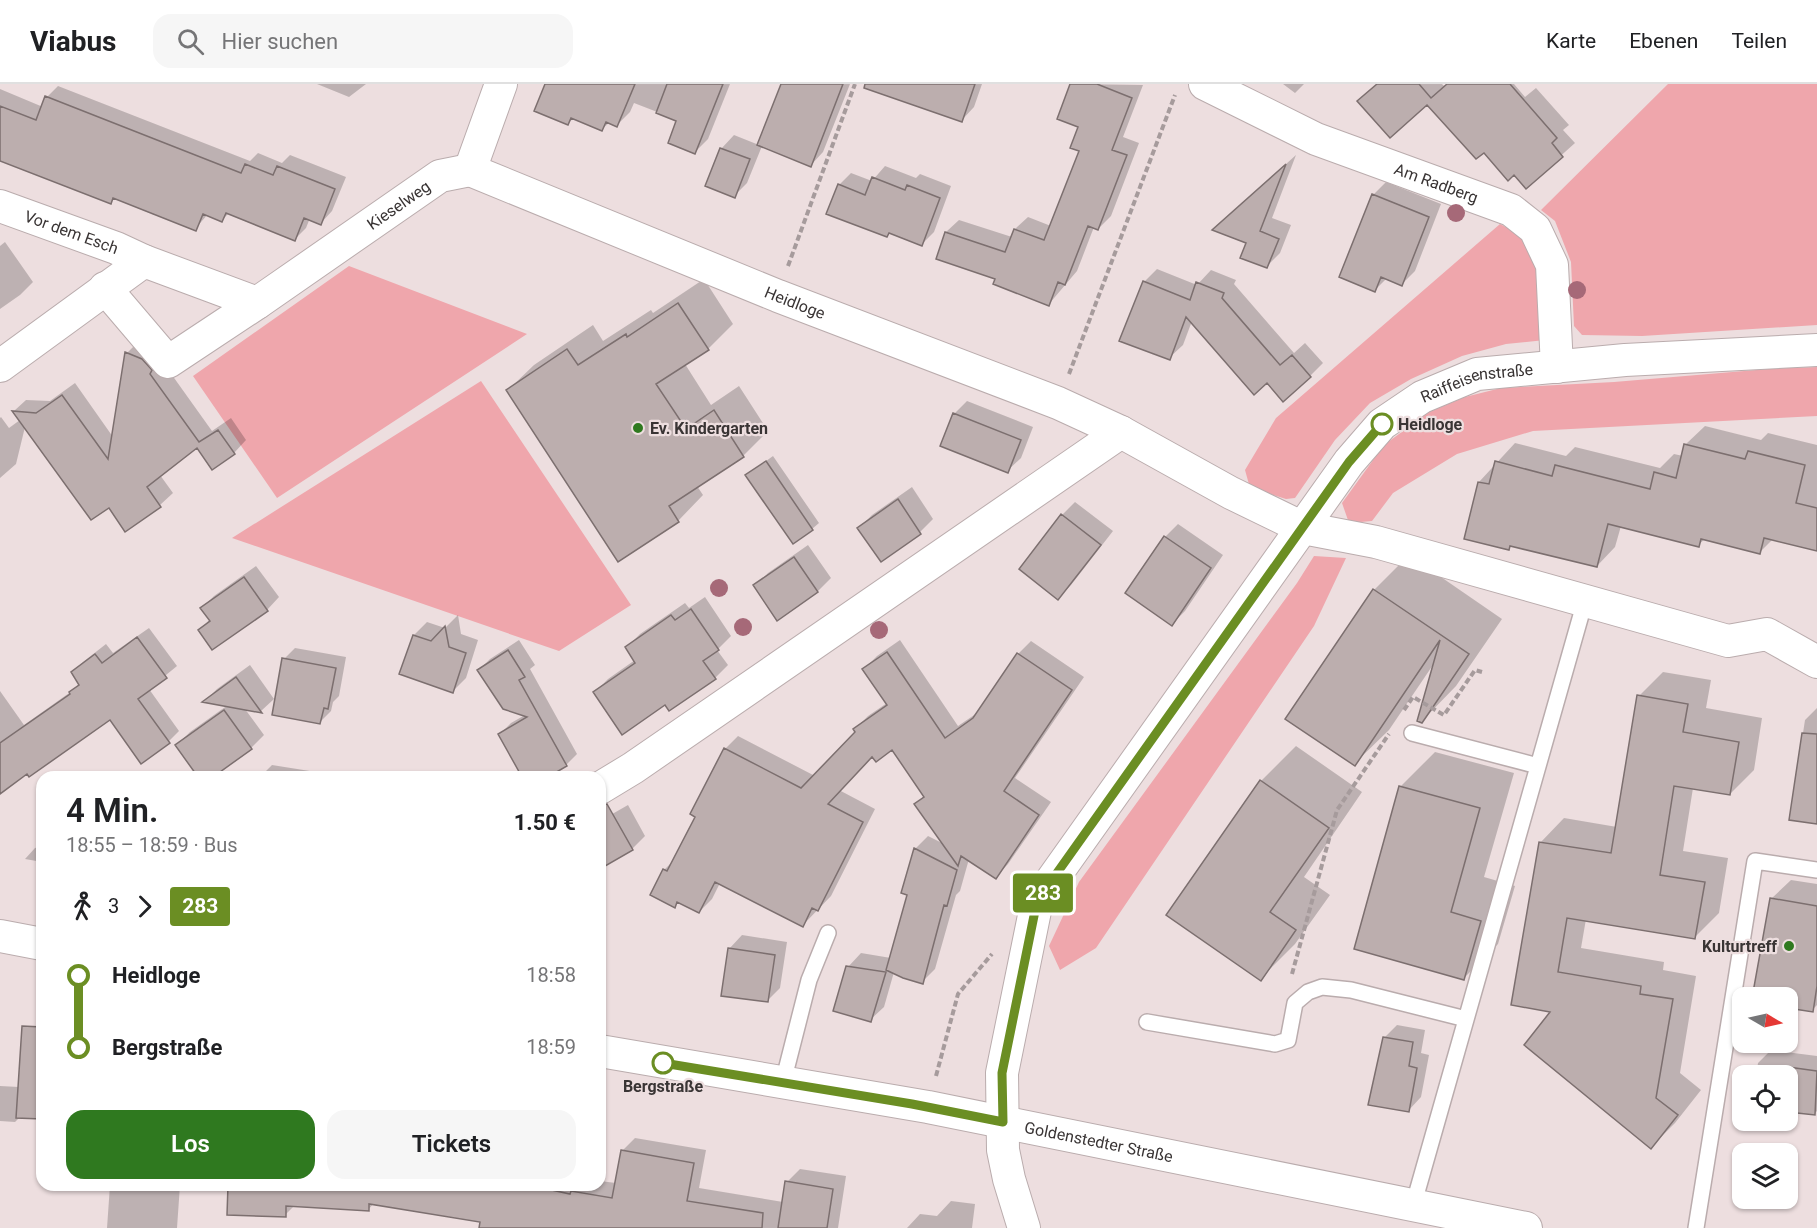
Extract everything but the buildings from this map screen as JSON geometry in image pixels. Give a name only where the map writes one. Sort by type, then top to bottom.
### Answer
[{"type":"street","points":[[470,170],[501,84]]},
{"type":"street","name":"Am Radberg","points":[[1205,84],[1316,139],[1511,210],[1535,229],[1552,265],[1557,367]]},
{"type":"street","name":"Heidloge","points":[[470,170],[778,296],[1058,403],[1121,432],[1231,493],[1303,528],[1376,542],[1728,641],[1767,634],[1817,662]]},
{"type":"street","name":"Kieselweg","points":[[105,288],[168,362],[440,176],[470,170]]},
{"type":"street","name":"Vor dem Esch","points":[[0,207],[116,248],[144,261]]},
{"type":"street","points":[[0,366],[144,261],[257,303]]},
{"type":"street","name":"Raiffeisenstraße","points":[[1003,1122],[1002,1073],[1037,901],[1349,462],[1382,424],[1422,397],[1477,374],[1624,360],[1817,350]]},
{"type":"street","points":[[606,784],[1121,432]]},
{"type":"street","points":[[0,936],[36,943]]},
{"type":"street","name":"Goldenstedter Straße","points":[[606,1052],[1003,1122],[1526,1228]]},
{"type":"street","points":[[1003,1122],[1004,1150],[1009,1179],[1024,1228]]},
{"type":"lane","points":[[1413,1206],[1585,601]]},
{"type":"lane","points":[[1412,733],[1538,766]]},
{"type":"lane","points":[[1696,1228],[1755,861],[1817,870]]},
{"type":"lane","points":[[783,1082],[809,980],[828,933]]},
{"type":"lane","points":[[1147,1022],[1275,1044],[1288,1040],[1295,1003],[1308,992],[1322,987],[1351,990],[1466,1018]]},
{"type":"path","points":[[778,296],[855,84]]},
{"type":"path","points":[[1058,403],[1179,84]]},
{"type":"path","points":[[1402,714],[1413,697],[1444,716],[1475,670],[1482,672]]},
{"type":"path","points":[[1302,997],[1289,983],[1336,810],[1390,732]]},
{"type":"path","points":[[936,1076],[958,994],[994,952]]},
{"type":"shaded area","points":[[1668,84],[1817,84],[1817,325],[1642,336],[1582,335],[1574,326],[1571,262],[1555,221],[1541,210]]},
{"type":"shaded area","points":[[1500,224],[1517,233],[1534,249],[1545,340],[1506,344],[1462,356],[1411,379],[1370,403],[1335,440],[1295,498],[1286,499],[1250,488],[1245,470],[1276,418]]},
{"type":"shaded area","points":[[349,266],[527,334],[277,498],[193,376]]},
{"type":"shaded area","points":[[1817,367],[1817,416],[1533,431],[1457,454],[1393,493],[1372,521],[1349,523],[1342,503],[1384,445],[1429,412],[1465,397],[1501,388]]},
{"type":"shaded area","points":[[481,381],[631,605],[559,651],[232,538]]},
{"type":"shaded area","points":[[1314,556],[1346,558],[1314,626],[1096,948],[1060,970],[1049,946],[1079,882],[1297,583]]},
{"type":"bus line","name":"283","points":[[663,1063],[912,1104],[1003,1122],[1002,1073],[1037,901],[1349,462],[1382,424]]},
{"type":"place","name":"Heidloge","points":[[1382,424]]},
{"type":"place","name":"Ev. Kindergarten","points":[[638,428]]},
{"type":"place","name":"Kulturtreff","points":[[1789,946]]},
{"type":"place","name":"Bergstraße","points":[[663,1063]]}]
